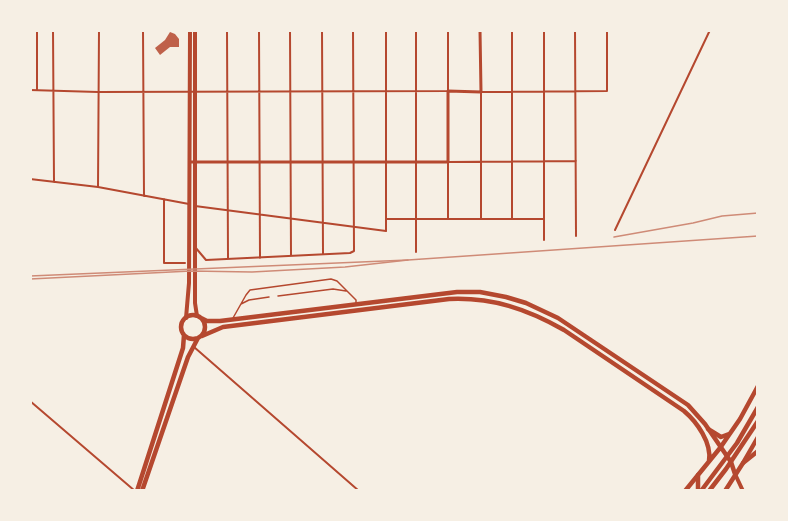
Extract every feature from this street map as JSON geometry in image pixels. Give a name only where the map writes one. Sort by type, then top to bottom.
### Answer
[{"type":"main road","points":[[142,491],[193,346],[205,329],[199,317],[195,283],[195,206],[189,92],[190,30]]},
{"type":"main road","points":[[136,491],[183,348],[182,324],[186,318],[189,284],[187,263],[195,92],[195,30]]},
{"type":"main road","points":[[186,318],[232,320],[464,292],[489,293],[526,303],[558,318],[683,401],[698,415],[708,429],[728,459],[743,491]]},
{"type":"main road","points":[[184,334],[190,339],[223,327],[449,299],[481,299],[506,304],[538,316],[564,330],[684,411],[702,434],[710,452],[709,461]]},
{"type":"main road","points":[[685,491],[731,433],[758,386]]},
{"type":"main road","points":[[700,491],[740,445],[758,407]]},
{"type":"main road","points":[[709,491],[758,421]]},
{"type":"main road","points":[[708,429],[722,437],[731,433]]},
{"type":"main road","points":[[725,491],[758,437]]},
{"type":"main road","points":[[743,463],[758,451]]},
{"type":"main road","points":[[709,461],[720,458],[728,459]]},
{"type":"main road","points":[[698,475],[700,491]]},
{"type":"street","points":[[37,30],[37,90]]},
{"type":"street","points":[[53,30],[54,182]]},
{"type":"street","points":[[98,188],[99,30]]},
{"type":"street","points":[[143,30],[144,196]]},
{"type":"street","points":[[227,30],[228,259]]},
{"type":"street","points":[[259,30],[260,258]]},
{"type":"street","points":[[290,30],[291,256]]},
{"type":"street","points":[[322,30],[323,254]]},
{"type":"street","points":[[195,247],[206,260],[351,253],[354,249],[353,30]]},
{"type":"street","points":[[195,206],[386,231],[386,30]]},
{"type":"street","points":[[416,30],[416,252]]},
{"type":"street","points":[[448,30],[448,219]]},
{"type":"street","points":[[480,30],[481,219]]},
{"type":"street","points":[[512,30],[512,219]]},
{"type":"street","points":[[543,240],[544,30]]},
{"type":"street","points":[[575,30],[576,236]]},
{"type":"street","points":[[30,90],[607,92],[608,30]]},
{"type":"street","points":[[615,230],[710,30]]},
{"type":"street","points":[[192,162],[576,161]]},
{"type":"street","points":[[30,179],[189,204]]},
{"type":"street","points":[[164,199],[164,263],[187,263]]},
{"type":"street","points":[[386,219],[544,219]]},
{"type":"street","points":[[193,346],[358,491]]},
{"type":"street","points":[[30,401],[136,491]]},
{"type":"lane","points":[[232,320],[248,292],[331,279],[336,280],[356,300],[356,304]]},
{"type":"lane","points":[[278,296],[333,289],[347,291]]},
{"type":"lane","points":[[240,304],[269,297]]},
{"type":"building","points":[[170,32],[179,39],[179,47],[170,47],[160,55],[155,48],[165,40]]},
{"type":"tram line","points":[[30,276],[408,260]]},
{"type":"railway","points":[[614,237],[722,216],[758,213]]},
{"type":"railway","points":[[30,279],[191,271],[252,272],[345,267],[408,260],[758,236]]}]
